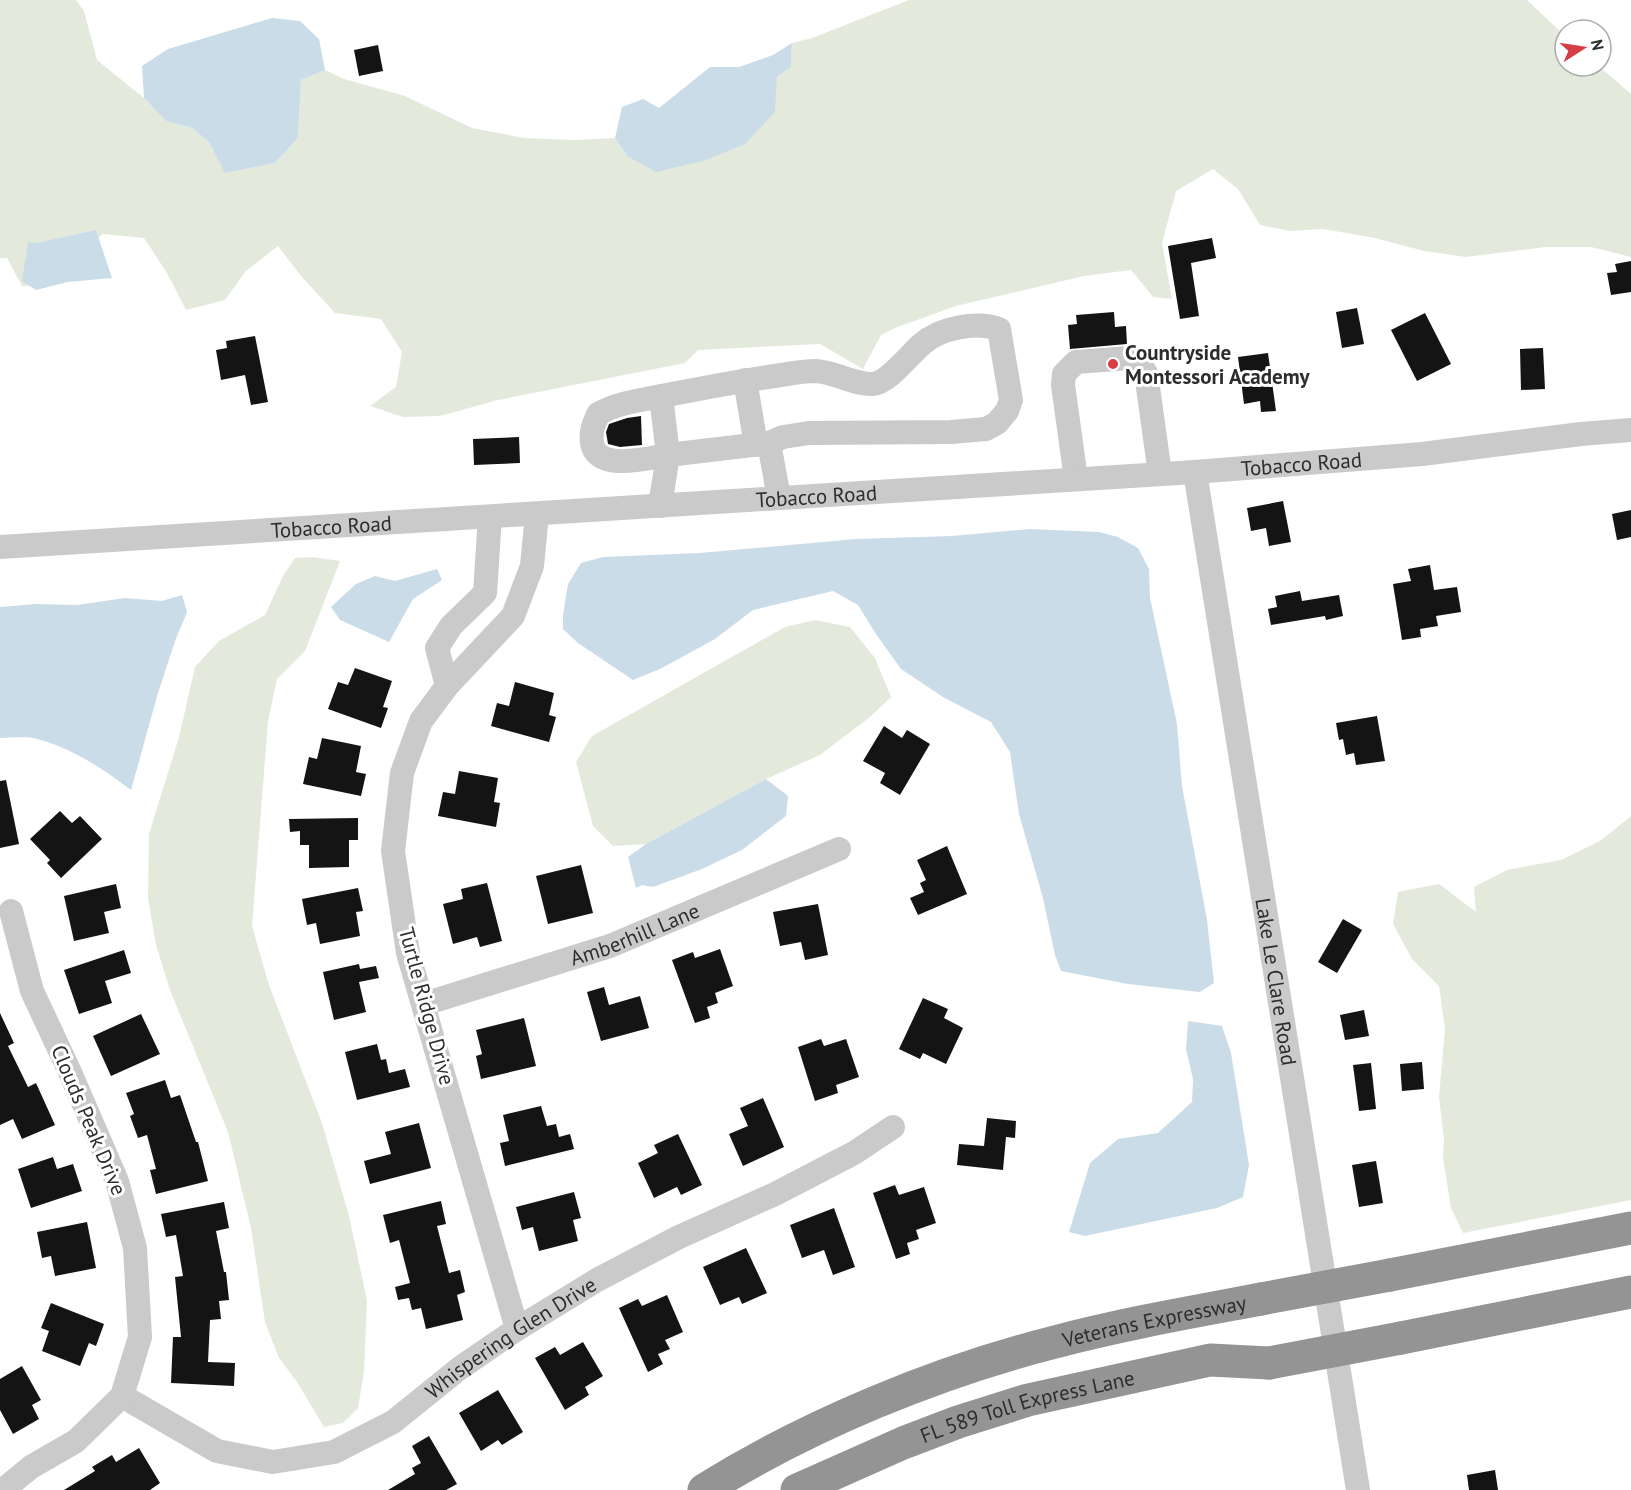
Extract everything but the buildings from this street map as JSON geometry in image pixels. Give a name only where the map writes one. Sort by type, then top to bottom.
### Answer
[{"type":"highway","name":"Veterans Expressway","points":[[704,1490],[732,1472],[809,1433],[931,1382],[1055,1342],[1261,1299],[1631,1228]]},
{"type":"highway","points":[[840,1490],[958,1441],[1068,1409],[1215,1378],[1269,1363],[1631,1293]]},
{"type":"highway","name":"FL 589 Toll Express Lane","points":[[797,1490],[903,1443],[958,1422],[1029,1400],[1210,1360],[1269,1363]]},
{"type":"street","points":[[974,324],[988,325],[999,329],[1011,400],[1007,411],[997,423],[986,429],[951,432],[809,434],[783,437],[762,444],[618,463],[602,457],[592,447],[592,432],[598,414],[612,406],[745,380],[813,371],[831,373],[872,384],[881,382],[924,342],[946,331],[974,324]]},
{"type":"street","points":[[1076,479],[1063,385],[1064,374],[1076,362],[1129,358],[1138,363],[1146,373],[1160,474]]},
{"type":"street","points":[[745,380],[779,498]]},
{"type":"street","points":[[660,506],[668,455],[661,396]]},
{"type":"street","name":"Tobacco Road","points":[[0,547],[1196,472],[1422,454],[1631,430]]},
{"type":"street","name":"Lake Le Clare Road","points":[[1196,472],[1358,1490]]},
{"type":"street","name":"Turtle Ridge Drive","points":[[517,1329],[408,953],[393,851],[402,773],[421,721],[447,686],[513,616],[532,566],[537,514]]},
{"type":"street","points":[[447,686],[437,648],[451,626],[485,593],[490,517]]},
{"type":"street","points":[[471,606],[495,636]]},
{"type":"street","name":"Amberhill Lane","points":[[424,1004],[610,946],[839,849]]},
{"type":"street","name":"Clouds Peak Drive","points":[[3,1490],[31,1467],[76,1441],[122,1396],[140,1337],[135,1248],[117,1181],[32,991],[11,911]]},
{"type":"street","name":"Whispering Glen Drive","points":[[122,1396],[217,1450],[273,1462],[334,1452],[393,1422],[460,1368],[517,1329],[597,1280],[679,1237],[775,1194],[854,1153],[893,1127]]},
{"type":"shaded area","points":[[0,0],[76,0],[84,11],[97,60],[144,98],[166,121],[192,128],[209,142],[225,172],[275,163],[298,138],[301,80],[325,70],[344,79],[405,96],[472,128],[524,138],[575,140],[615,138],[627,156],[777,77],[791,67],[792,43],[812,38],[909,0],[1527,0],[1553,25],[1553,78],[1613,78],[1631,94],[1631,257],[1591,247],[1546,247],[1466,257],[1424,251],[1375,238],[1323,229],[1290,231],[1260,225],[1238,189],[1213,169],[1176,191],[1162,243],[1172,299],[1153,297],[1131,270],[1084,276],[956,306],[895,328],[881,335],[863,369],[820,344],[698,350],[685,363],[498,400],[440,416],[403,417],[370,406],[396,387],[402,352],[381,319],[335,313],[301,276],[278,246],[246,271],[225,300],[186,310],[167,273],[144,238],[103,234],[81,249],[54,284],[22,286],[7,258],[0,258]]},
{"type":"shaded area","points":[[312,557],[340,561],[305,651],[277,679],[268,721],[252,926],[269,985],[322,1123],[349,1216],[367,1300],[364,1372],[358,1408],[343,1423],[324,1427],[297,1382],[279,1358],[265,1322],[251,1228],[228,1132],[170,990],[156,945],[148,898],[149,834],[179,737],[195,667],[219,641],[265,615],[283,576],[295,558]]},
{"type":"shaded area","points":[[815,620],[850,627],[875,658],[891,697],[870,717],[820,755],[766,779],[646,844],[613,846],[593,826],[576,762],[592,736],[785,627]]},
{"type":"shaded area","points":[[1631,816],[1631,1200],[1463,1233],[1451,1208],[1443,1158],[1444,1140],[1439,1097],[1445,1029],[1439,986],[1412,959],[1393,924],[1398,892],[1439,884],[1476,912],[1474,887],[1507,870],[1561,860],[1600,841]]},
{"type":"water","points":[[272,18],[300,21],[319,39],[325,70],[301,80],[298,138],[275,163],[225,173],[209,142],[192,128],[166,121],[144,98],[142,66],[168,49]]},
{"type":"water","points":[[792,43],[791,67],[777,77],[775,112],[745,144],[706,160],[656,172],[627,156],[615,138],[622,107],[643,99],[659,108],[710,67],[739,67],[773,55]]},
{"type":"water","points":[[96,230],[112,278],[68,282],[36,290],[22,281],[28,242],[37,243]]},
{"type":"water","points":[[1029,529],[1099,532],[1118,537],[1138,548],[1149,569],[1150,598],[1177,724],[1182,786],[1207,920],[1214,983],[1200,992],[1128,984],[1061,971],[1019,814],[1010,752],[991,722],[943,697],[901,669],[858,605],[833,591],[753,610],[715,639],[660,669],[633,680],[578,643],[563,629],[568,584],[581,563],[603,557],[700,553],[856,539],[952,536]]},
{"type":"water","points":[[437,569],[442,580],[413,599],[389,642],[340,620],[331,607],[356,584],[375,576],[395,581]]},
{"type":"water","points":[[182,595],[187,612],[158,693],[131,790],[98,767],[63,748],[33,738],[0,738],[0,607],[36,604],[77,605],[125,598],[162,601]]},
{"type":"water","points":[[766,779],[788,796],[786,816],[742,850],[702,869],[653,887],[642,885],[636,888],[628,857],[646,844]]},
{"type":"water","points":[[1188,1021],[1222,1026],[1231,1053],[1249,1165],[1243,1197],[1217,1208],[1085,1236],[1069,1232],[1090,1163],[1118,1139],[1158,1133],[1192,1102],[1193,1079],[1186,1049]]},
{"type":"place","name":"Countryside Montessori Academy","points":[[1113,364]]}]
